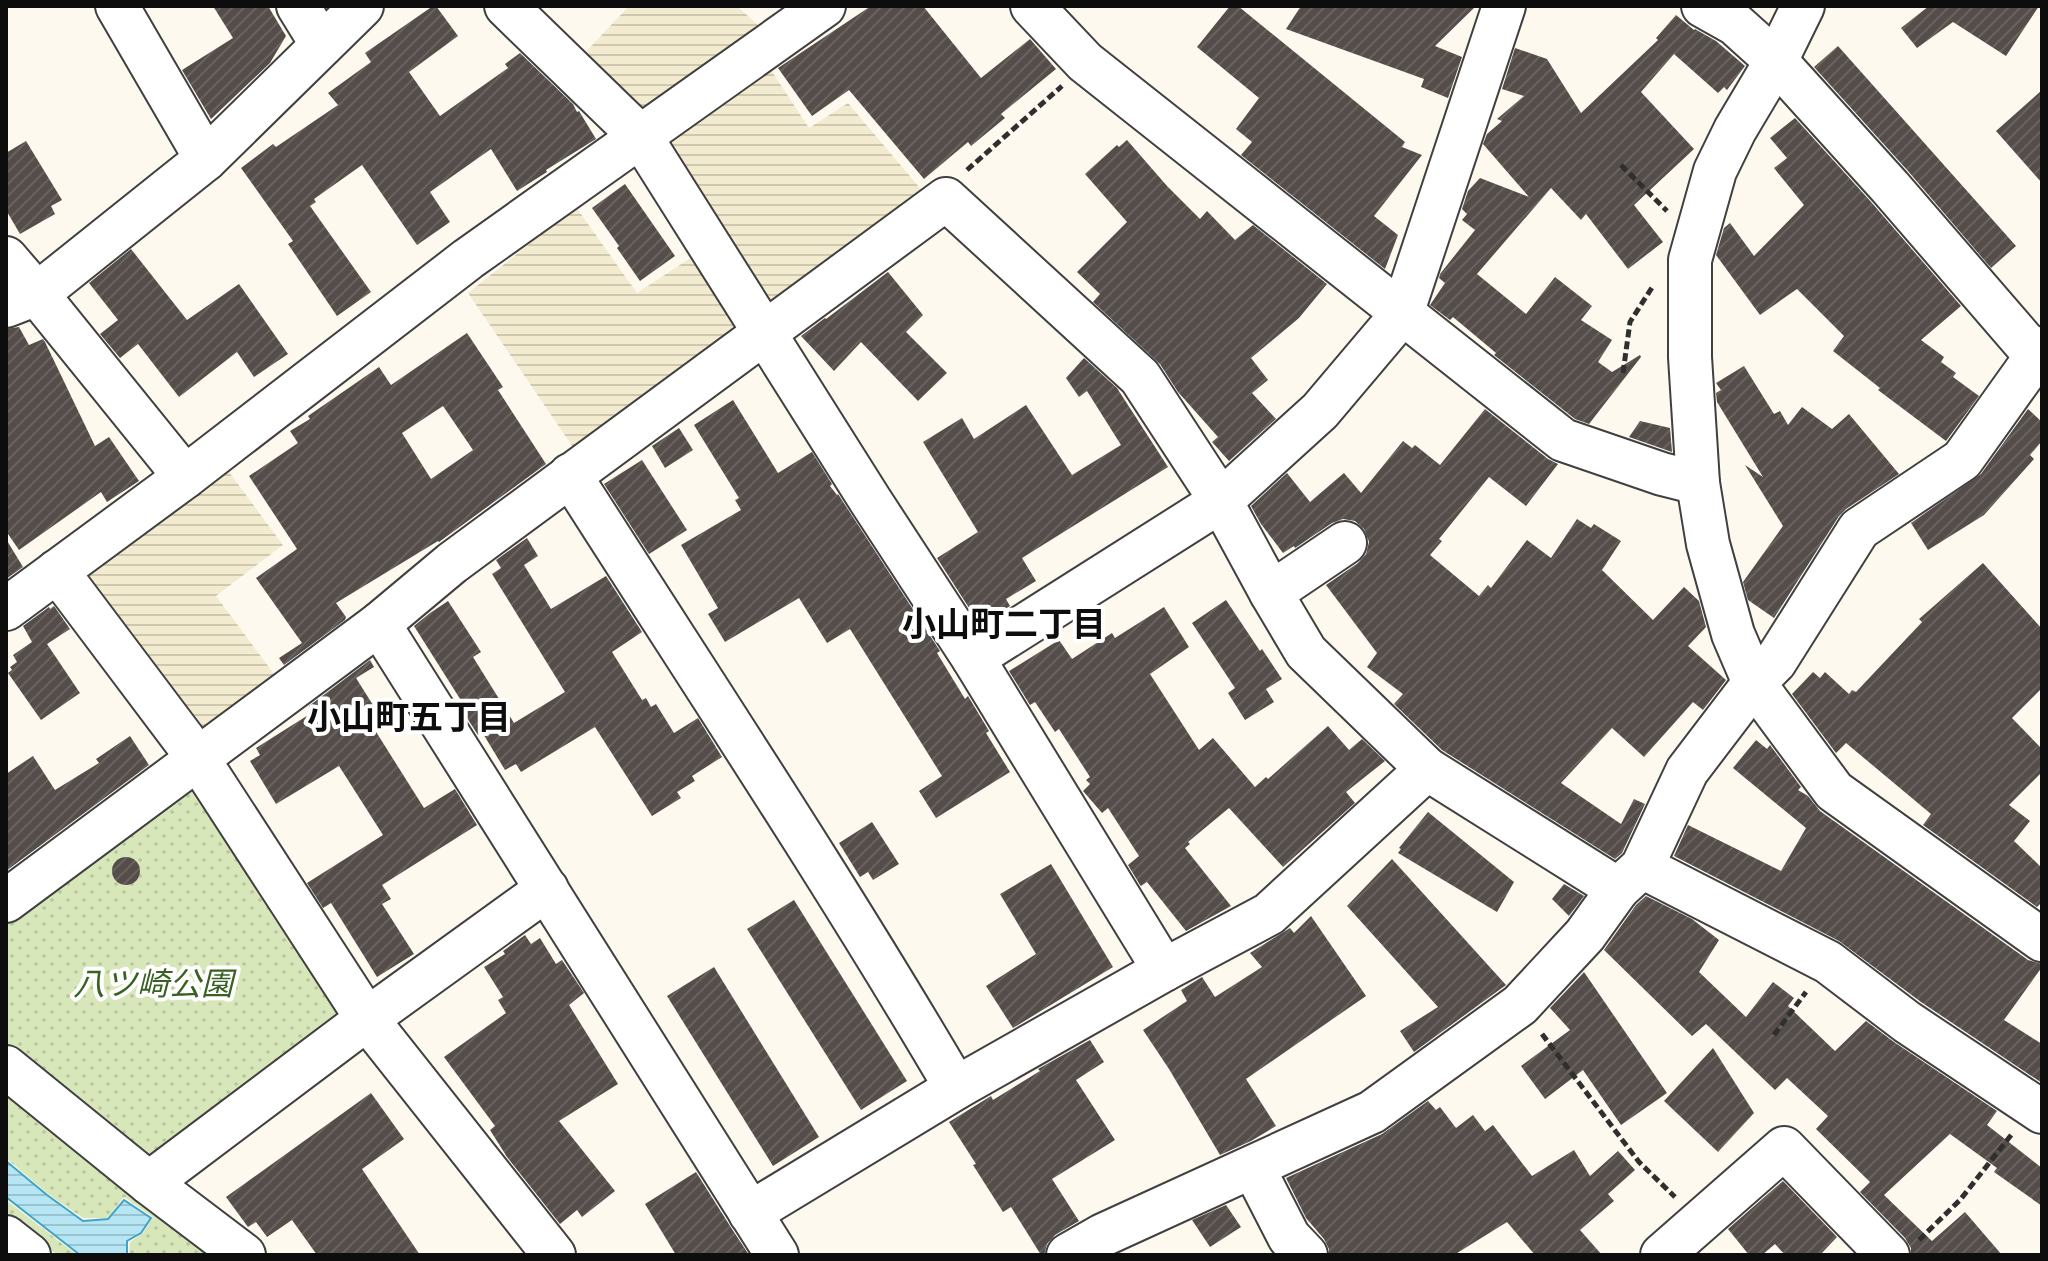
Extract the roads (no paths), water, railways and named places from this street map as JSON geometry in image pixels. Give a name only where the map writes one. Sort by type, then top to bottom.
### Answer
[{"type":"street","points":[[117,6],[206,159]]},
{"type":"street","points":[[298,6],[322,45]]},
{"type":"street","points":[[22,300],[206,159],[362,6]]},
{"type":"street","points":[[506,6],[641,137],[973,658],[1164,970]]},
{"type":"street","points":[[6,609],[185,477],[468,259],[824,6]]},
{"type":"street","points":[[1032,6],[1085,62],[1563,440],[1698,483]]},
{"type":"street","points":[[973,658],[1221,501],[1320,411],[1402,314],[1504,6]]},
{"type":"street","points":[[1068,1255],[1103,1235],[1372,1112],[1520,1005],[1585,935],[1630,878],[1687,771],[1754,683],[1775,662],[1859,529],[1962,460],[2040,356],[1776,61],[1735,24],[1703,6]]},
{"type":"street","points":[[1803,6],[1715,171],[1693,250],[1690,357],[1698,483],[1708,544],[1733,634],[1754,683],[1834,791],[2042,940]]},
{"type":"street","points":[[6,901],[379,624],[452,563],[946,199],[1140,377],[1221,501],[1306,652],[1427,769],[1630,878],[1828,962],[1907,1022],[2041,1110]]},
{"type":"street","points":[[6,258],[22,300],[185,477]]},
{"type":"street","points":[[570,475],[795,825],[956,1088]]},
{"type":"street","points":[[1271,593],[1345,543]]},
{"type":"street","points":[[57,571],[197,757],[367,1019],[554,1255]]},
{"type":"street","points":[[379,624],[777,1255]]},
{"type":"street","points":[[750,1213],[956,1088],[1269,914],[1427,769]]},
{"type":"street","points":[[149,1183],[547,889]]},
{"type":"street","points":[[6,1067],[244,1255]]},
{"type":"street","points":[[1662,1255],[1784,1148],[1901,1250]]},
{"type":"street","points":[[1253,1167],[1289,1237],[1306,1255]]},
{"type":"street","points":[[6,1237],[29,1255]]},
{"type":"water","points":[[6,1161],[83,1221],[108,1219],[124,1200],[151,1218],[141,1233],[127,1241],[129,1255],[80,1255],[6,1197]]},
{"type":"district","name":"小山町二丁目","points":[[1004,624]]},
{"type":"district","name":"小山町五丁目","points":[[409,717]]},
{"type":"park label","name":"八ツ崎公園","points":[[153,984]]}]
